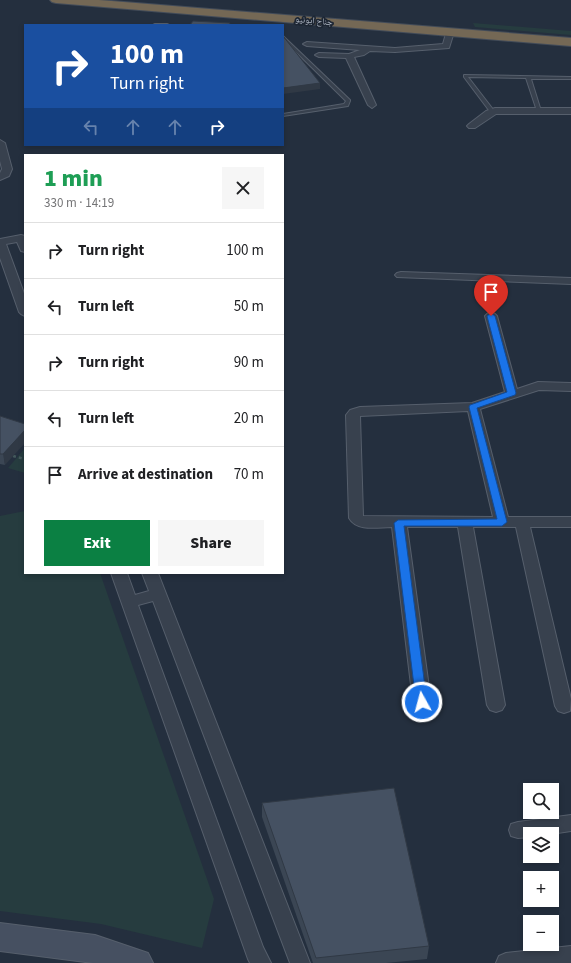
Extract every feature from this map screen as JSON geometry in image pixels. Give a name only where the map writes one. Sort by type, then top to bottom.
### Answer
[{"type":"highway","name":"جناح ایونیو","points":[[56,0],[446,30],[571,38]]},
{"type":"highway","name":"جناح ایونیو","points":[[99,0],[337,18],[571,42]]},
{"type":"main road","points":[[0,937],[95,949],[138,963]]},
{"type":"street","points":[[307,44],[395,50],[446,46],[446,30]]},
{"type":"street","points":[[319,55],[349,56],[361,53],[368,48]]},
{"type":"street","points":[[349,56],[372,105]]},
{"type":"street","points":[[472,126],[493,112],[571,111]]},
{"type":"street","points":[[0,143],[1,157],[7,169],[6,174],[0,177]]},
{"type":"street","points":[[24,246],[21,238],[0,242],[24,309]]},
{"type":"street","points":[[402,275],[571,281]]},
{"type":"street","points":[[491,316],[512,393]]},
{"type":"street","points":[[571,387],[538,386],[512,393],[473,407],[360,411],[355,413],[353,416],[356,518],[361,522],[571,522]]},
{"type":"street","points":[[473,407],[502,522]]},
{"type":"street","points":[[522,522],[564,706]]},
{"type":"street","points":[[398,523],[422,702]]},
{"type":"street","points":[[465,523],[496,705]]},
{"type":"street","points":[[119,574],[255,952],[262,963]]},
{"type":"street","points":[[150,574],[300,963]]},
{"type":"street","points":[[129,602],[158,594]]},
{"type":"street","points":[[518,830],[571,823]]},
{"type":"street","points":[[506,963],[571,956]]},
{"type":"lane","points":[[284,38],[348,101],[346,105],[284,115]]},
{"type":"lane","points":[[493,112],[465,76],[571,78]]},
{"type":"lane","points":[[528,77],[539,111]]},
{"type":"path","points":[[13,456],[24,459]]},
{"type":"green space","points":[[473,23],[571,31],[571,35],[475,27]]},
{"type":"green space","points":[[24,449],[24,473],[8,468]]},
{"type":"green space","points":[[24,511],[24,574],[100,574],[214,899],[202,948],[101,924],[0,911],[0,516]]},
{"type":"building","points":[[193,21],[230,23],[230,24],[191,24]]},
{"type":"building","points":[[284,37],[320,83],[284,88]]},
{"type":"building","points":[[0,416],[24,424],[24,431],[3,454],[0,454]]},
{"type":"building","points":[[394,788],[429,946],[316,958],[262,803]]},
{"type":"route","points":[[422,702],[398,523],[502,522],[473,407],[512,393],[491,316]]}]
